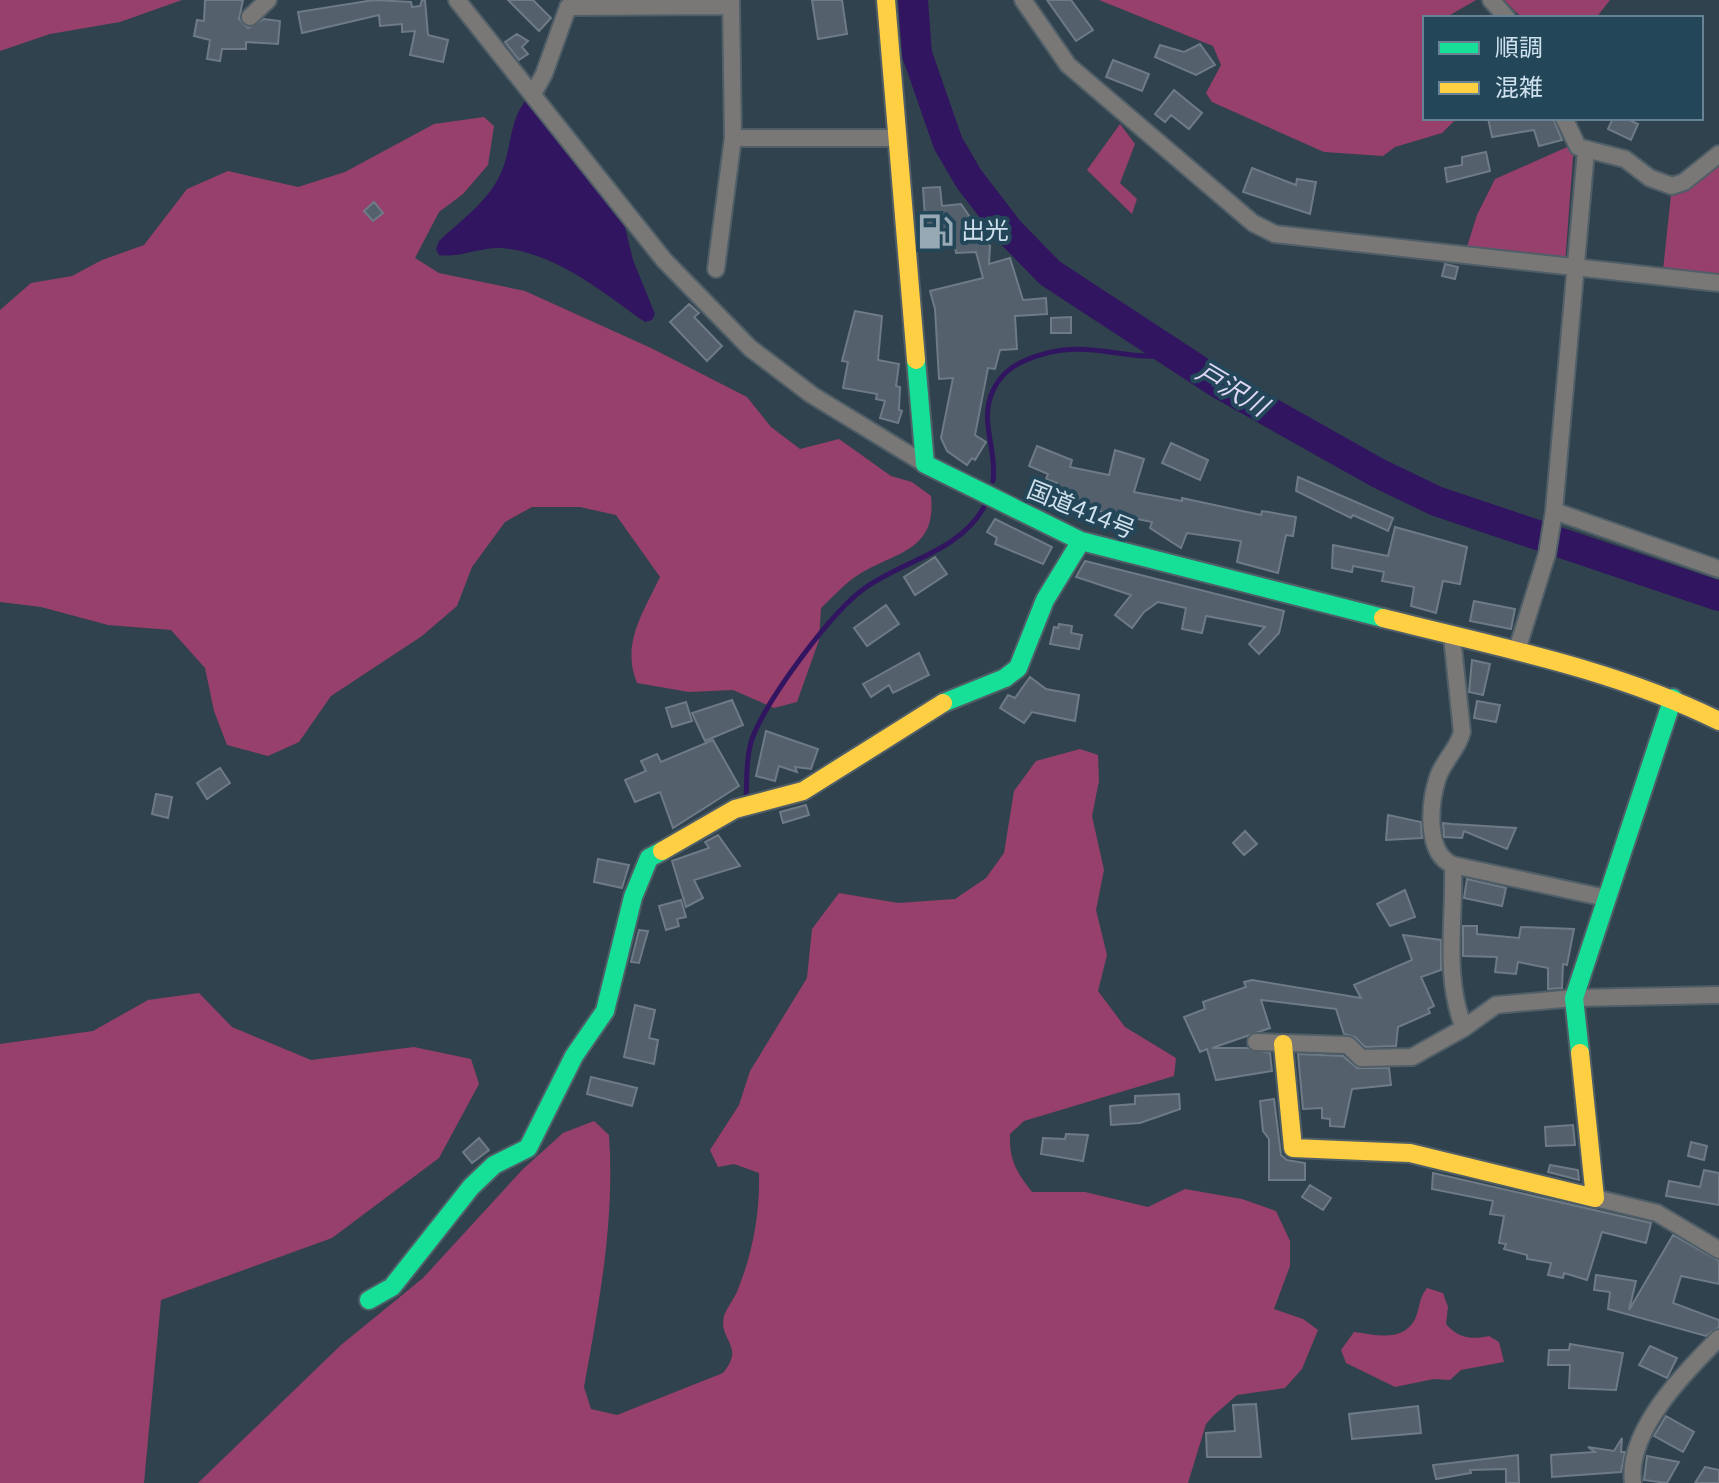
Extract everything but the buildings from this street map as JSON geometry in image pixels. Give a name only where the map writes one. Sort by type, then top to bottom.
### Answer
[{"type":"main road","points":[[886,0],[925,464]]},
{"type":"main road","name":"国道414号","points":[[925,464],[1081,541],[1517,650],[1673,698],[1719,721]]},
{"type":"main road","points":[[369,1300],[398,1280],[471,1187],[494,1165],[528,1148],[553,1104],[574,1056],[605,1011],[633,897],[649,858],[663,847],[707,828],[735,809],[803,791],[938,705],[1005,678],[1018,668],[1045,600],[1081,541]]},
{"type":"main road","points":[[1283,1044],[1293,1148],[1410,1153],[1595,1198],[1574,998],[1673,698]]},
{"type":"street","points":[[250,17],[268,0]]},
{"type":"street","points":[[457,0],[664,260],[750,348],[812,395],[925,464]]},
{"type":"street","points":[[1023,0],[1068,65],[1253,223],[1275,234],[1719,283]]},
{"type":"street","points":[[1491,0],[1505,16]]},
{"type":"street","points":[[533,94],[544,74],[568,7],[731,3],[733,138],[716,269]]},
{"type":"street","points":[[1565,120],[1574,144],[1586,151],[1625,159],[1650,178],[1672,186],[1684,182],[1719,154]]},
{"type":"street","points":[[733,138],[897,138]]},
{"type":"street","points":[[1517,650],[1547,554],[1554,511],[1586,151]]},
{"type":"street","points":[[1554,511],[1719,569]]},
{"type":"street","points":[[1452,636],[1462,732],[1459,743],[1438,777],[1432,819],[1435,844],[1446,862],[1453,865],[1606,898]]},
{"type":"street","points":[[1453,865],[1451,979],[1454,1004],[1464,1028]]},
{"type":"street","points":[[1256,1042],[1348,1045],[1354,1047],[1361,1058],[1403,1059],[1429,1050],[1496,1005],[1574,998],[1719,995]]},
{"type":"street","points":[[1595,1198],[1657,1213],[1719,1250]]},
{"type":"street","points":[[1633,1483],[1636,1449],[1662,1403],[1719,1338]]},
{"type":"shaded area","points":[[0,0],[182,0],[120,22],[50,34],[0,51]]},
{"type":"shaded area","points":[[1099,0],[1476,0],[1448,16],[1423,16],[1423,120],[1455,120],[1442,133],[1395,147],[1383,156],[1324,152],[1212,102],[1206,93],[1221,65],[1213,46]]},
{"type":"shaded area","points":[[1504,0],[1610,0],[1598,16],[1520,16]]},
{"type":"shaded area","points":[[525,101],[625,227],[633,260],[655,314],[652,320],[645,322],[559,265],[521,251],[493,248],[439,255],[436,249],[439,241],[480,204],[494,186]]},
{"type":"shaded area","points":[[484,117],[494,126],[488,165],[463,194],[439,212],[415,258],[439,273],[525,291],[651,348],[747,397],[771,427],[800,449],[839,439],[891,476],[912,482],[931,496],[931,515],[920,540],[853,578],[821,608],[819,640],[797,702],[774,708],[733,690],[689,692],[637,683],[631,655],[633,642],[641,616],[660,577],[616,515],[580,507],[532,507],[505,522],[472,567],[457,606],[422,636],[331,696],[299,742],[268,756],[227,745],[214,711],[205,668],[171,630],[108,625],[41,607],[0,602],[0,310],[31,283],[72,276],[102,260],[144,245],[187,189],[228,171],[298,187],[345,172],[434,124]]},
{"type":"shaded area","points":[[1120,124],[1135,144],[1120,183],[1137,199],[1132,214],[1087,170]]},
{"type":"shaded area","points":[[1574,144],[1565,264],[1464,256],[1477,215],[1495,179]]},
{"type":"shaded area","points":[[1719,155],[1719,278],[1663,270],[1671,195]]},
{"type":"shaded area","points":[[1080,749],[1098,755],[1099,781],[1092,816],[1104,870],[1096,910],[1107,955],[1098,991],[1125,1027],[1176,1058],[1174,1076],[1024,1121],[1010,1134],[1015,1165],[1032,1192],[1085,1192],[1148,1207],[1185,1189],[1242,1199],[1276,1211],[1290,1241],[1290,1266],[1274,1309],[1303,1319],[1318,1330],[1302,1369],[1285,1388],[1237,1395],[1206,1424],[1188,1483],[198,1483],[341,1345],[423,1278],[523,1169],[563,1133],[594,1121],[609,1135],[610,1199],[604,1262],[584,1387],[591,1409],[617,1415],[723,1373],[732,1356],[723,1324],[724,1316],[738,1289],[752,1247],[759,1173],[734,1164],[718,1167],[710,1150],[739,1105],[750,1071],[807,978],[812,929],[839,893],[898,903],[955,899],[986,878],[1004,853],[1014,791],[1036,761]]},
{"type":"shaded area","points":[[199,993],[232,1027],[311,1060],[414,1047],[471,1059],[479,1084],[439,1158],[332,1238],[161,1300],[144,1483],[0,1483],[0,1044],[93,1031],[148,1000]]},
{"type":"shaded area","points":[[1427,1288],[1443,1293],[1448,1307],[1446,1324],[1451,1329],[1465,1337],[1489,1336],[1499,1342],[1504,1362],[1461,1370],[1450,1380],[1434,1379],[1395,1387],[1346,1363],[1341,1350],[1354,1332],[1389,1335],[1404,1331],[1416,1317]]},
{"type":"waterway","name":"戸沢川","points":[[913,0],[917,54],[948,143],[969,179],[1009,231],[1050,273],[1218,383],[1378,473],[1436,501],[1719,596]]},
{"type":"waterway","points":[[993,481],[989,402],[998,382],[1012,368],[1046,353],[1066,350],[1084,349],[1137,356],[1176,355]]},
{"type":"waterway","points":[[746,799],[752,739],[785,680],[818,636],[865,588],[946,545],[960,535],[984,507]]},
{"type":"traffic: fast","points":[[916,360],[925,464],[1081,541],[1383,618]]},
{"type":"traffic: fast","points":[[943,703],[1005,678],[1018,668],[1045,600],[1081,541]]},
{"type":"traffic: fast","points":[[1580,1053],[1574,998],[1673,698]]},
{"type":"traffic: fast","points":[[369,1300],[392,1287],[471,1187],[494,1165],[528,1148],[574,1056],[605,1011],[633,897],[649,858],[662,851]]},
{"type":"traffic: slow","points":[[886,0],[916,360]]},
{"type":"traffic: slow","points":[[1383,618],[1597,673],[1719,721]]},
{"type":"traffic: slow","points":[[662,851],[735,809],[803,791],[943,703]]},
{"type":"traffic: slow","points":[[1283,1044],[1293,1148],[1410,1153],[1595,1198],[1580,1053]]},
{"type":"place","name":"出光","points":[[935,231]]}]
